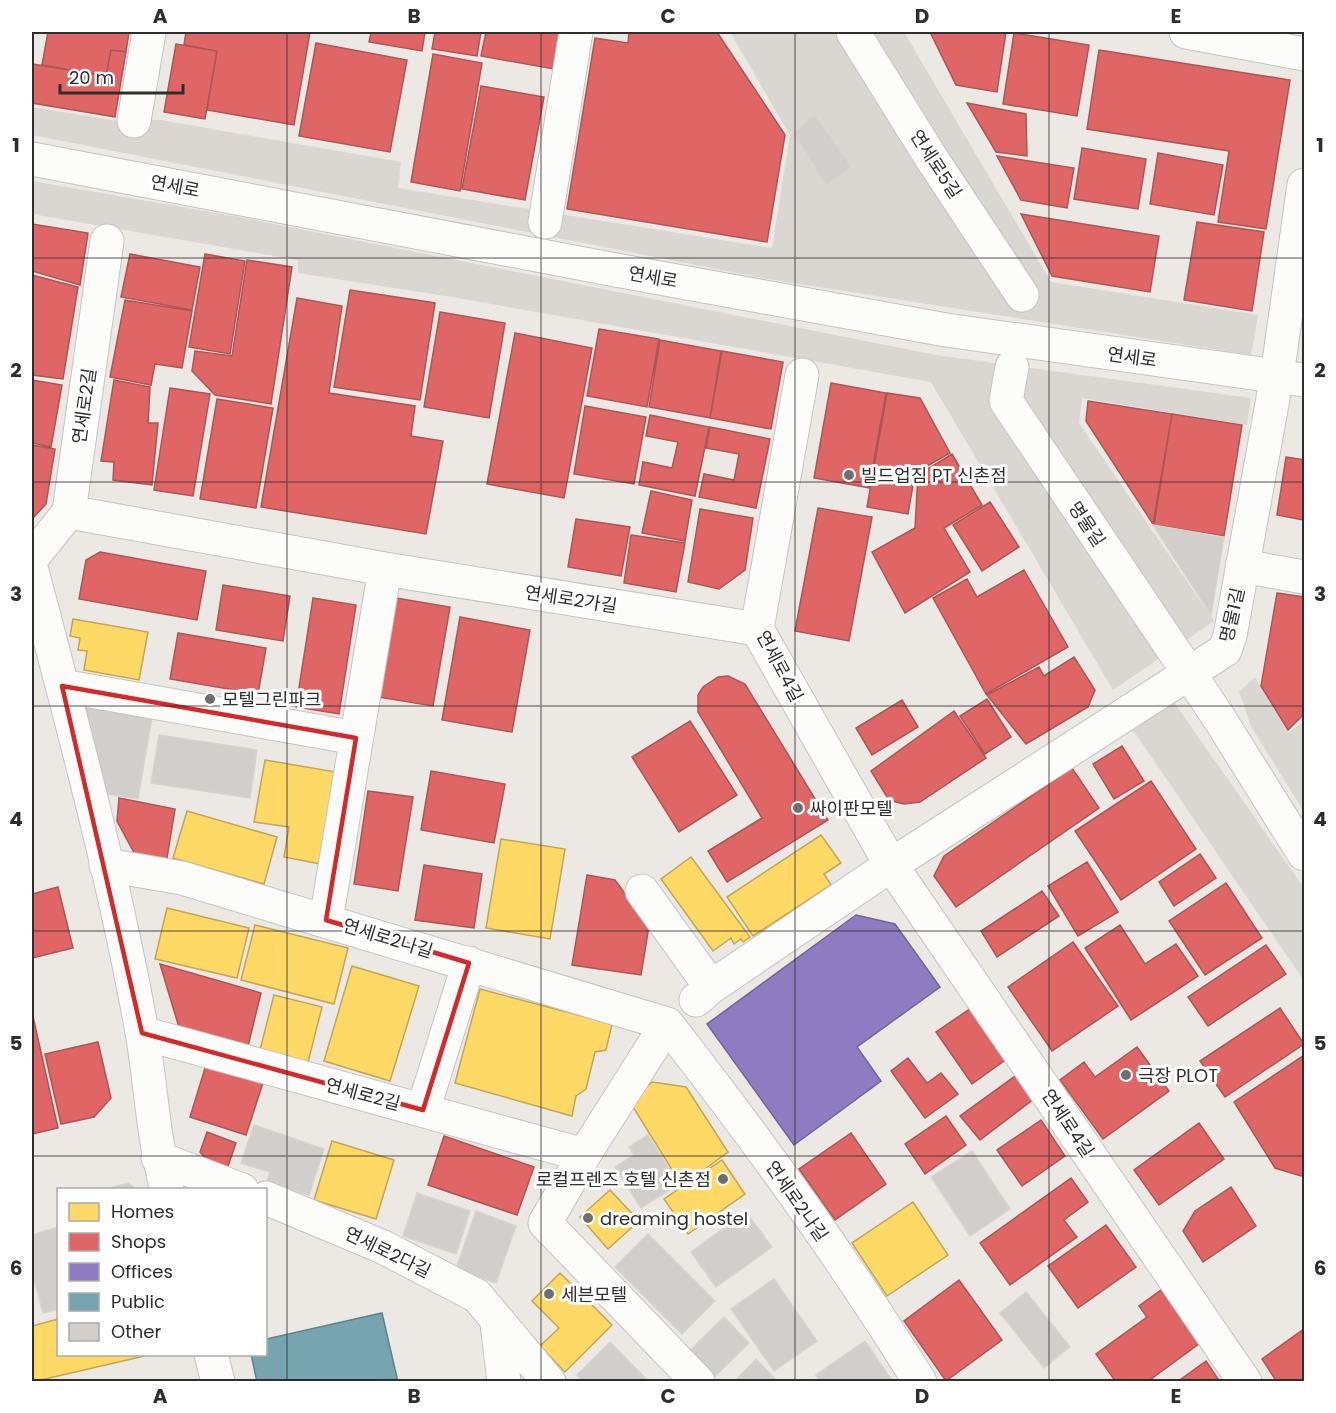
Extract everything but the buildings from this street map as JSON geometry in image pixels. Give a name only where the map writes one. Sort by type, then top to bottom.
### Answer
[{"type":"street","points":[[134,121],[149,32]]},
{"type":"street","points":[[545,222],[576,32]]},
{"type":"street","name":"연세로5길","points":[[853,32],[930,156],[1022,295]]},
{"type":"street","points":[[1186,32],[1305,54]]},
{"type":"street","name":"연세로","points":[[32,159],[594,266],[946,330],[1291,378]]},
{"type":"street","points":[[1242,566],[1291,378],[1305,185]]},
{"type":"street","name":"연세로2길","points":[[69,512],[107,241]]},
{"type":"street","name":"명물길","points":[[1012,367],[1005,401],[1189,675],[1305,854]]},
{"type":"street","name":"연세로4길","points":[[802,375],[758,629],[891,865],[1245,1382]]},
{"type":"street","points":[[32,558],[69,512]]},
{"type":"street","name":"연세로2가길","points":[[69,512],[385,569],[758,629]]},
{"type":"street","name":"명물1길","points":[[1189,675],[1224,650],[1230,636],[1242,566],[1305,577]]},
{"type":"street","points":[[326,920],[385,569]]},
{"type":"street","points":[[32,571],[106,865],[142,1032],[158,1158],[166,1188]]},
{"type":"street","points":[[642,891],[703,993],[891,865],[1189,675]]},
{"type":"street","points":[[62,686],[356,738]]},
{"type":"street","name":"연세로2나길","points":[[106,865],[182,878],[667,1024],[717,1088],[884,1324],[920,1382]]},
{"type":"street","points":[[423,1110],[469,963]]},
{"type":"street","points":[[667,1024],[584,1155],[545,1222],[698,1382]]},
{"type":"street","name":"연세로2길","points":[[142,1032],[584,1155]]},
{"type":"street","points":[[158,1158],[237,1188]]},
{"type":"street","name":"연세로2다길","points":[[267,1198],[383,1247],[477,1296],[497,1323],[549,1382]]},
{"type":"street","name":"연세로2다길","points":[[497,1323],[504,1382]]},
{"type":"street","points":[[212,1356],[218,1382]]},
{"type":"highlighted area","points":[[62,686],[356,738],[326,920],[469,963],[423,1110],[142,1033]]},
{"type":"shaded area","points":[[730,32],[904,32],[1051,282],[1258,315],[1251,355],[768,279],[32,135],[32,107],[118,121],[161,120],[401,162],[398,188],[772,248],[790,135]]},
{"type":"shaded area","points":[[32,181],[239,217],[936,355],[1251,398],[1247,425],[1082,398],[1079,423],[1214,621],[1113,690],[931,382],[452,297],[298,273],[298,260],[32,214]]},
{"type":"shaded area","points":[[1255,677],[1288,733],[1303,722],[1304,812],[1251,726],[1239,692]]},
{"type":"shaded area","points":[[1173,701],[1304,888],[1304,981],[1133,730]]},
{"type":"place","name":"빌드업짐 PT 신촌점","points":[[849,475]]},
{"type":"place","name":"모텔그린파크","points":[[210,699]]},
{"type":"place","name":"싸이판모텔","points":[[798,808]]},
{"type":"place","name":"극장 PLOT","points":[[1126,1075]]},
{"type":"place","name":"로컬프렌즈 호텔 신촌점","points":[[723,1179]]},
{"type":"place","name":"dreaming hostel","points":[[588,1218]]},
{"type":"place","name":"세븐모텔","points":[[549,1294]]}]
